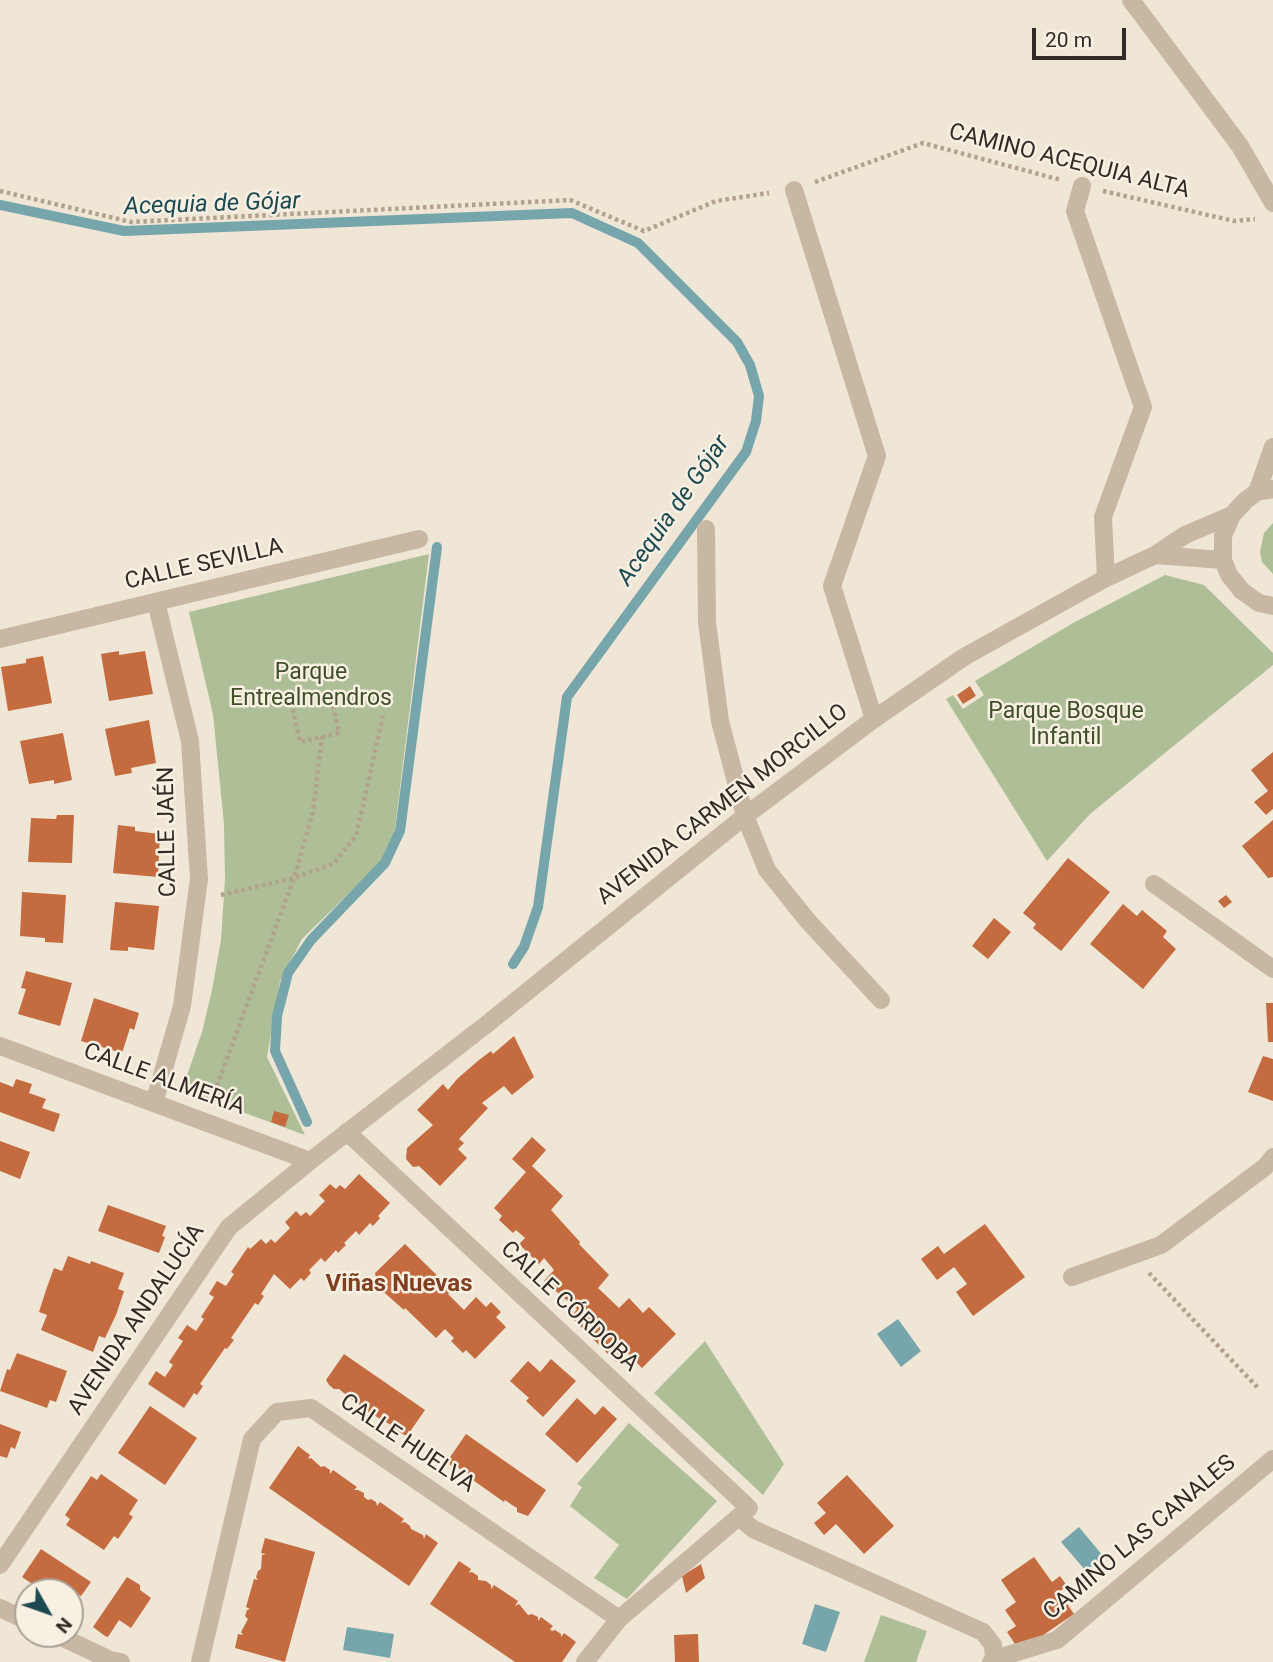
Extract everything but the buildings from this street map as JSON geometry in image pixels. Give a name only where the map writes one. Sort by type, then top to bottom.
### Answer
[{"type":"street","points":[[1131,0],[1240,146],[1273,203]]},
{"type":"street","points":[[1082,186],[1075,211],[1143,407],[1103,517],[1106,578]]},
{"type":"street","points":[[794,190],[877,456],[832,586],[874,719]]},
{"type":"street","points":[[1273,447],[1265,490],[1246,500],[1232,515],[1223,536],[1223,560],[1229,575],[1242,591],[1259,603],[1273,606]]},
{"type":"street","name":"AVENIDA CARMEN MORCILLO","points":[[347,1132],[487,1024],[745,816],[874,719],[964,657],[1106,578],[1155,555],[1185,535],[1232,515]]},
{"type":"street","points":[[706,529],[707,622],[720,721],[745,816],[767,870],[807,920],[881,1000]]},
{"type":"street","name":"CALLE SEVILLA","points":[[0,639],[419,540]]},
{"type":"street","name":"AVENIDA CARMEN MORCILLO","points":[[1155,555],[1223,560]]},
{"type":"street","name":"CALLE JAÉN","points":[[154,1103],[182,1006],[199,879],[190,741],[156,602]]},
{"type":"street","points":[[1154,884],[1273,969]]},
{"type":"street","name":"CALLE ALMERÍA","points":[[0,1046],[310,1161]]},
{"type":"street","name":"AVENIDA ANDALUCÍA","points":[[0,1565],[229,1227],[347,1132]]},
{"type":"street","name":"CALLE CÓRDOBA","points":[[347,1132],[749,1508],[740,1518]]},
{"type":"street","points":[[1072,1277],[1160,1245],[1265,1167],[1273,1157]]},
{"type":"street","name":"CALLE HUELVA","points":[[200,1662],[252,1439],[277,1412],[311,1408],[619,1619]]},
{"type":"street","name":"CAMINO LAS CANALES","points":[[740,1518],[753,1529],[982,1632],[993,1645],[992,1661],[1057,1640],[1273,1460]]},
{"type":"street","points":[[585,1662],[619,1619],[740,1518]]},
{"type":"street","points":[[84,1648],[121,1662]]},
{"type":"path","name":"CAMINO ACEQUIA ALTA","points":[[0,191],[131,222],[570,200],[644,232],[716,201],[794,190],[923,143],[1082,186],[1234,221],[1260,219]]},
{"type":"path","points":[[330,692],[339,733],[322,736],[300,741],[291,701],[330,692]]},
{"type":"path","points":[[196,900],[294,878],[333,864],[356,836],[383,716]]},
{"type":"path","points":[[204,1121],[294,878],[313,812],[322,736]]},
{"type":"path","points":[[1133,1255],[1259,1389]]},
{"type":"green space","points":[[1273,523],[1273,574],[1262,562],[1260,552],[1264,533]]},
{"type":"green space","name":"Parque Entrealmendros","points":[[429,554],[394,836],[381,862],[302,939],[280,981],[267,1057],[305,1135],[182,1090],[202,1032],[212,990],[221,940],[225,879],[224,824],[213,714],[189,612]]},
{"type":"green space","name":"Parque Bosque Infantil","points":[[1165,575],[1204,585],[1273,653],[1273,665],[1090,814],[1047,861],[946,699],[953,695],[963,709],[984,695],[975,681],[1073,623]]},
{"type":"green space","points":[[705,1341],[784,1464],[763,1495],[654,1393]]},
{"type":"green space","points":[[629,1423],[717,1501],[627,1599],[594,1578],[619,1545],[570,1506],[582,1487],[577,1484]]},
{"type":"green space","points":[[881,1615],[927,1631],[916,1662],[864,1662]]},
{"type":"water","points":[[898,1319],[921,1351],[901,1367],[877,1334]]},
{"type":"water","points":[[1079,1527],[1103,1556],[1086,1571],[1061,1542]]},
{"type":"water","points":[[815,1604],[840,1612],[826,1652],[802,1644]]},
{"type":"water","points":[[347,1627],[394,1634],[390,1658],[343,1650]]},
{"type":"waterway","name":"Acequia de Gójar","points":[[0,205],[124,231],[572,213],[638,243],[737,342],[750,365],[759,396],[756,421],[746,452],[567,697],[538,907],[524,947],[513,964]]},
{"type":"waterway","points":[[307,1122],[275,1051],[277,1016],[288,973],[311,940],[385,863],[400,831],[437,547]]},
{"type":"district","name":"Viñas Nuevas","points":[[399,1285]]}]
